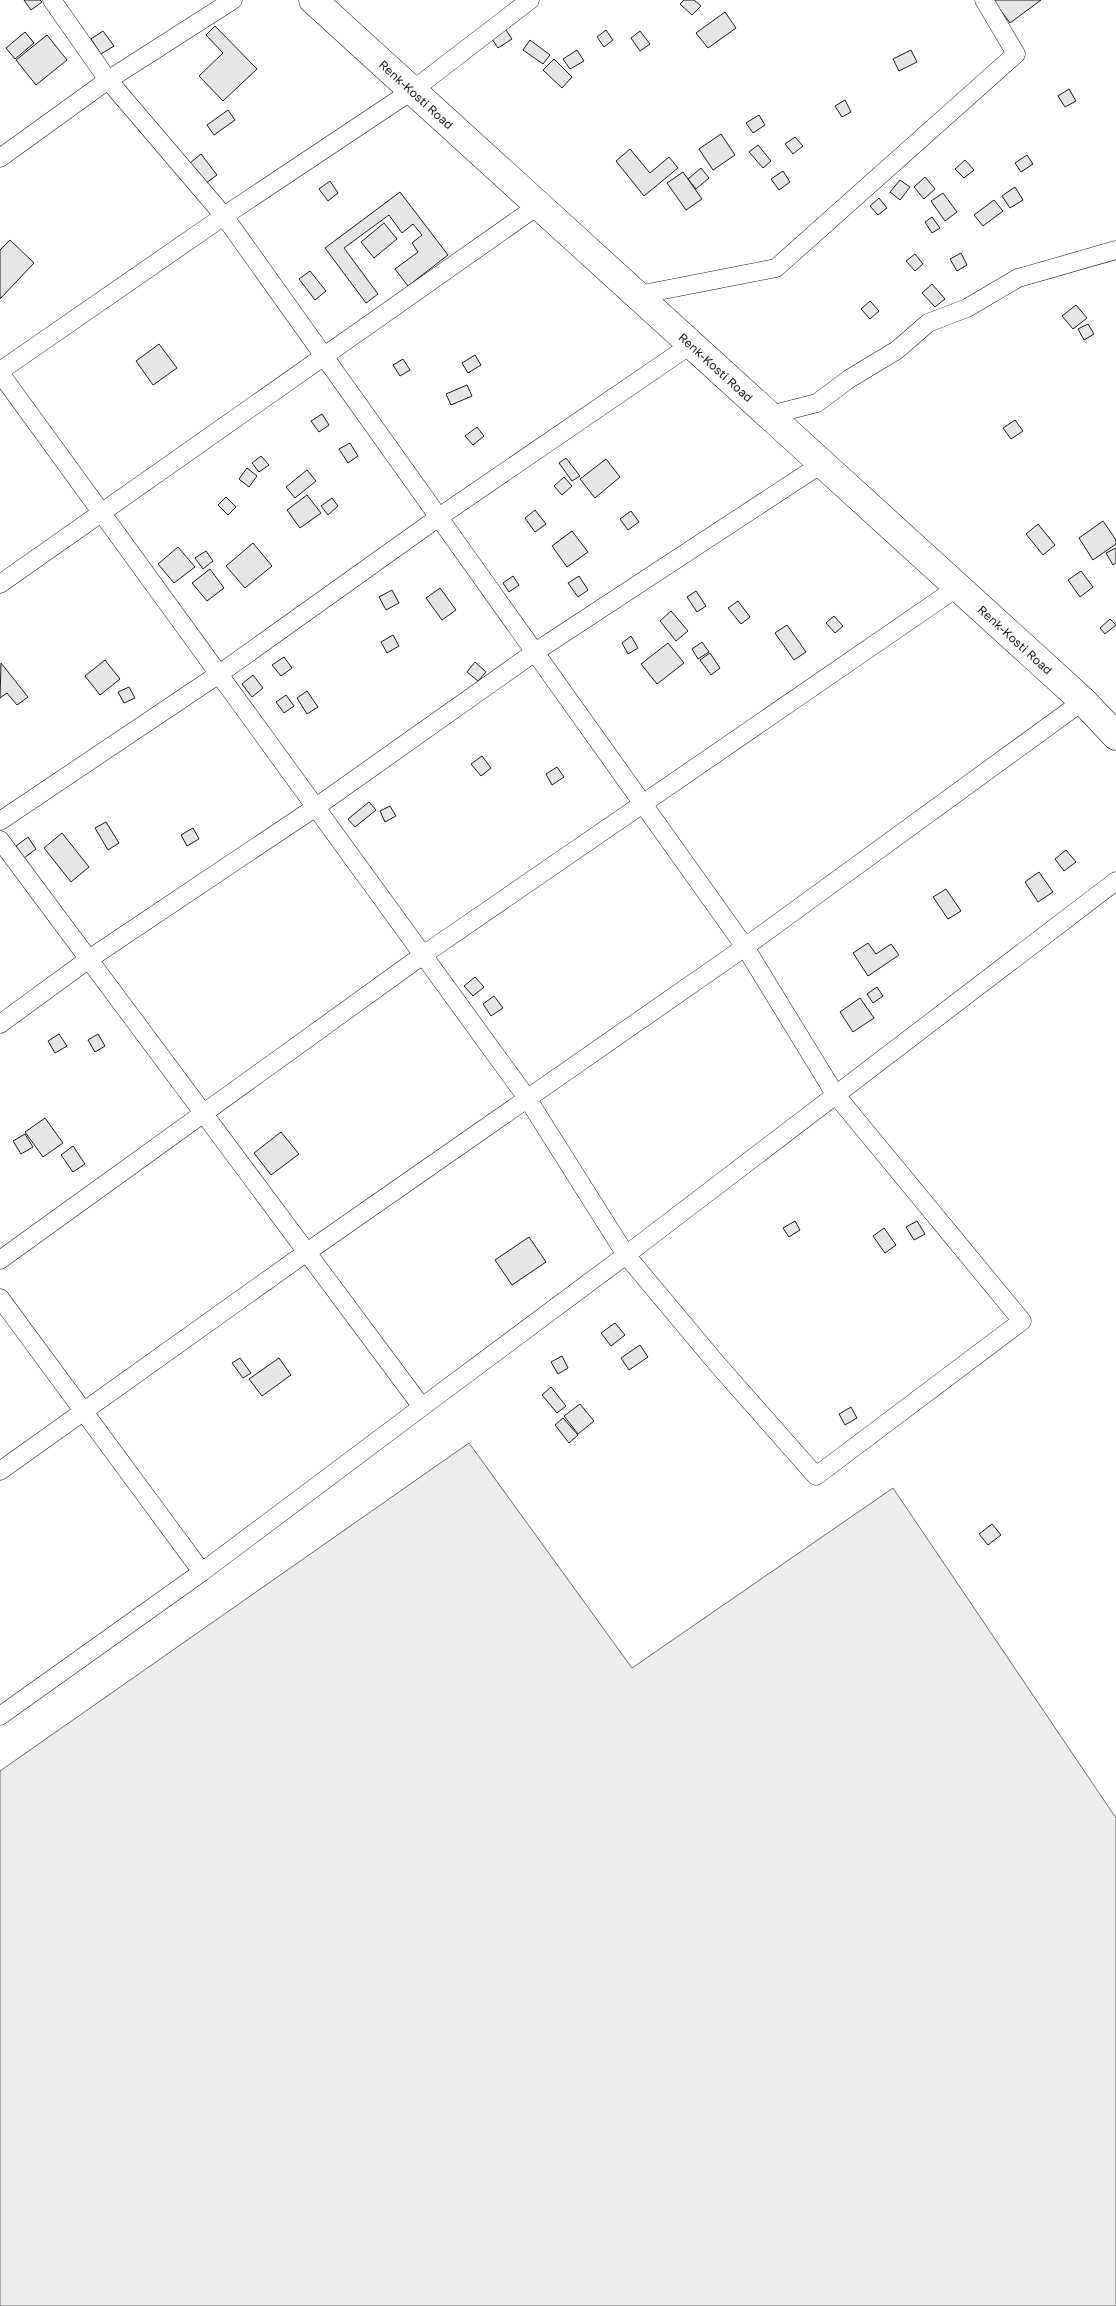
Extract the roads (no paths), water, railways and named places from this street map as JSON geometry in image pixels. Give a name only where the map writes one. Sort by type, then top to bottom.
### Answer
[{"type":"main road","name":"Renk-Kosti Road","points":[[313,0],[1083,700],[1116,736]]},
{"type":"street","points":[[52,0],[108,80],[224,216],[745,947],[835,1094],[1022,1321],[816,1476],[718,1365],[626,1255],[527,1098],[0,372],[224,216],[413,90],[530,0]]},
{"type":"street","points":[[0,158],[108,80],[233,0]]},
{"type":"street","points":[[638,295],[776,268],[1016,54],[984,0]]},
{"type":"street","points":[[0,584],[539,205]]},
{"type":"street","points":[[770,415],[817,403],[849,379],[897,350],[928,324],[967,308],[1018,278],[1116,250]]},
{"type":"street","points":[[0,821],[219,674],[439,517],[692,344]]},
{"type":"street","points":[[0,1024],[89,960],[316,807],[535,652],[822,463]]},
{"type":"street","points":[[0,1260],[423,956],[958,587]]},
{"type":"street","points":[[0,1471],[307,1252],[745,947],[1083,700]]},
{"type":"street","points":[[0,840],[422,1407]]},
{"type":"street","points":[[0,1716],[202,1572],[626,1255],[1116,881]]},
{"type":"street","points":[[0,1298],[202,1572]]}]
